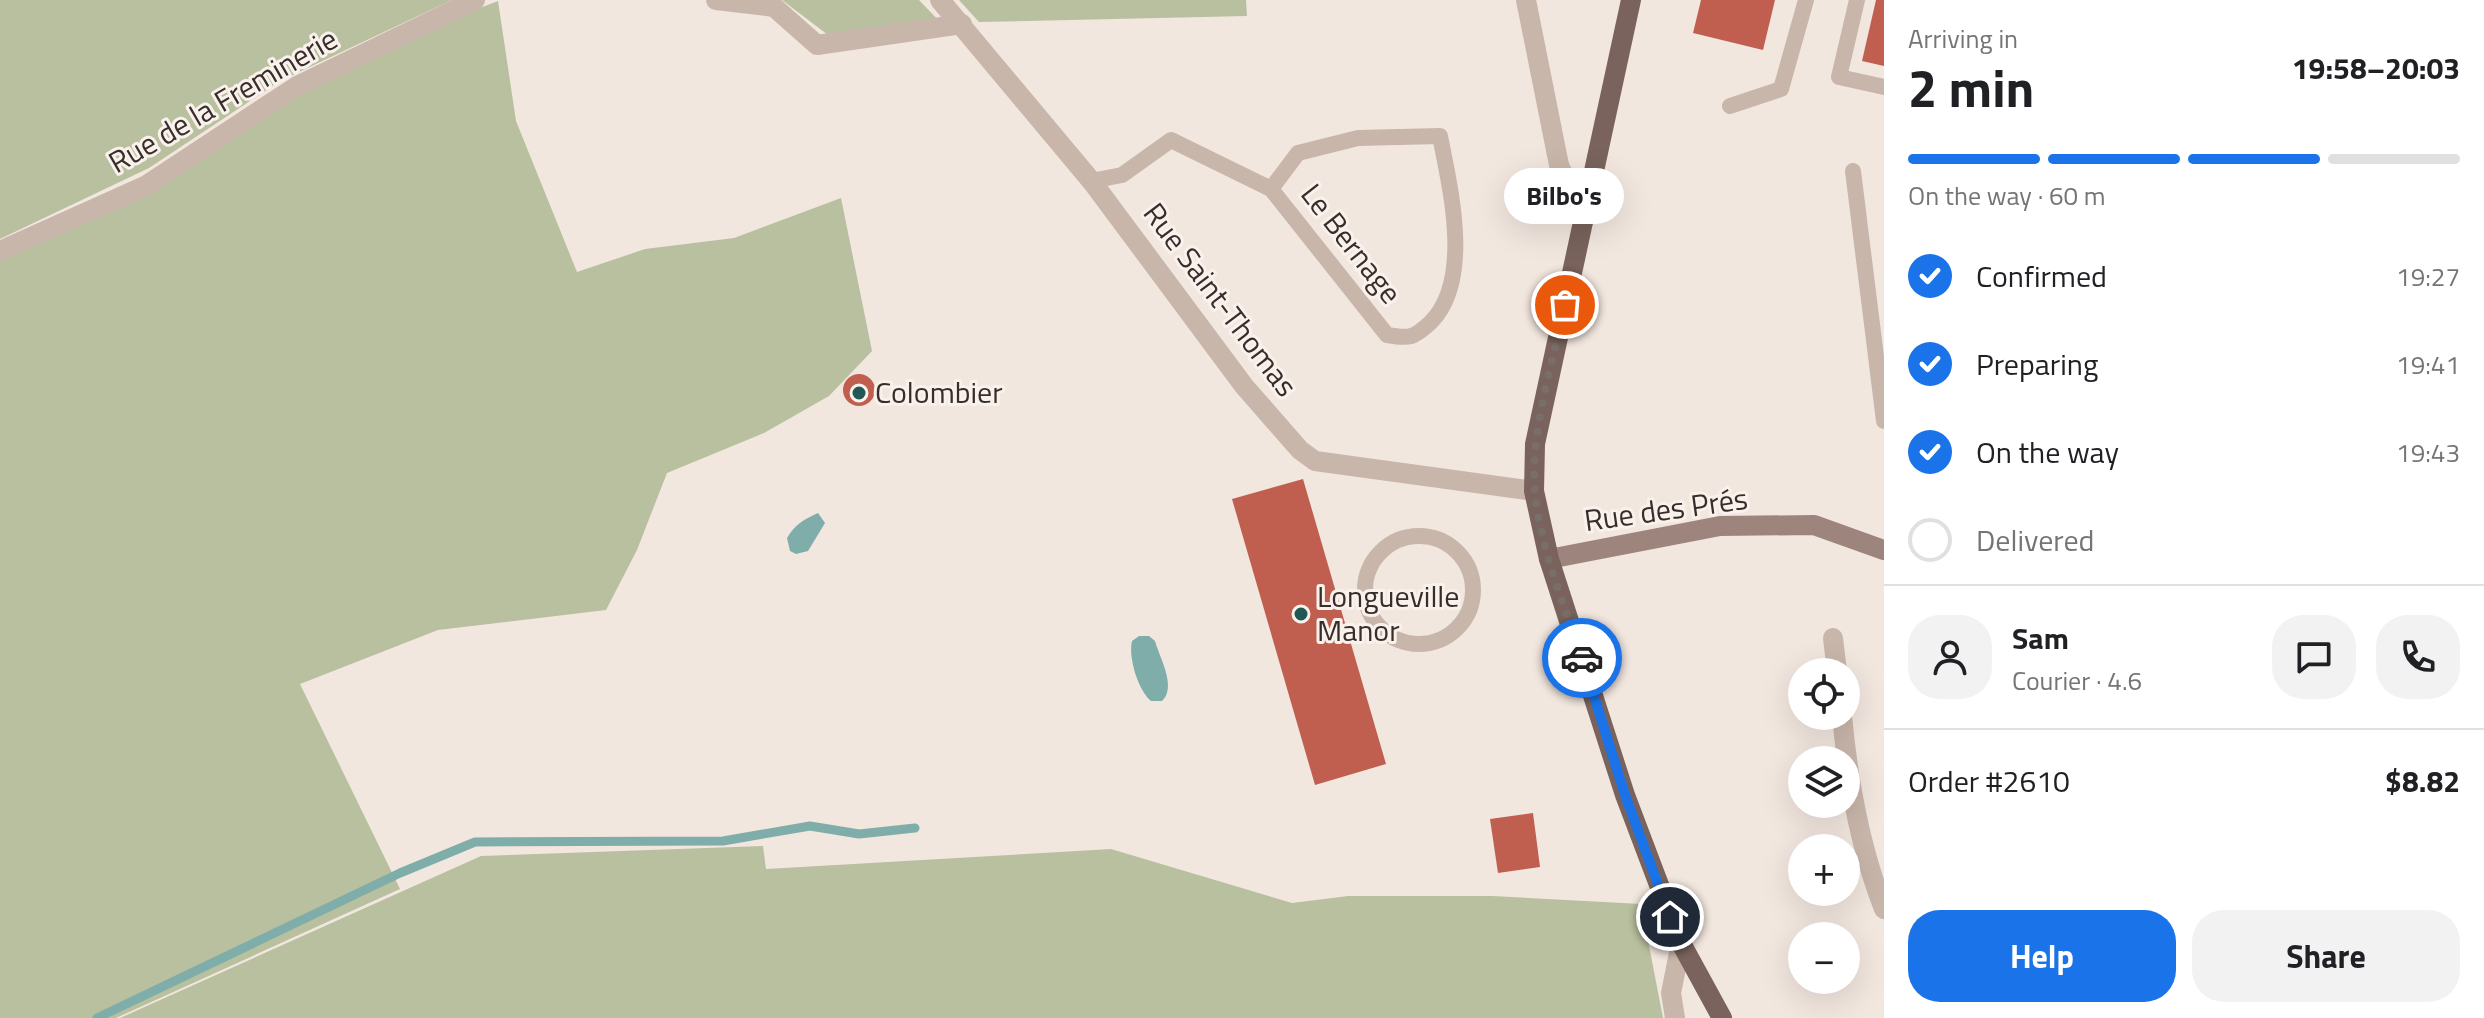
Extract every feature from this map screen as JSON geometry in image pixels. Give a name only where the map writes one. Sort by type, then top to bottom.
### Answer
[{"type":"main road","points":[[1631,0],[1535,444],[1534,491],[1549,559],[1625,795],[1681,943],[1722,1018]]},
{"type":"main road","name":"Rue des Prés","points":[[1549,559],[1720,526],[1814,525],[1884,550]]},
{"type":"street","name":"Rue de la Freminerie","points":[[0,251],[145,186],[297,86],[475,0]]},
{"type":"street","points":[[716,0],[774,7],[817,45],[962,24]]},
{"type":"street","name":"Rue Saint-Thomas","points":[[940,0],[1091,181],[1244,386],[1300,450],[1315,461],[1534,491]]},
{"type":"street","points":[[1526,0],[1559,165],[1583,222]]},
{"type":"street","points":[[1833,638],[1835,658]]},
{"type":"street","points":[[1843,730],[1869,863],[1884,909]]},
{"type":"street","points":[[1675,1018],[1671,993],[1681,943]]},
{"type":"lane","points":[[1730,106],[1781,89],[1806,0]]},
{"type":"lane","points":[[1857,0],[1839,77],[1884,87]]},
{"type":"lane","name":"Le Bernage","points":[[1091,181],[1122,175],[1171,140],[1271,189],[1387,335],[1404,338],[1416,336],[1441,312],[1454,276],[1454,222],[1440,136],[1358,138],[1298,153],[1271,189]]},
{"type":"lane","points":[[1853,171],[1884,421]]},
{"type":"lane","points":[[1431,537],[1450,546],[1464,559],[1471,575],[1473,593],[1462,622],[1448,636],[1431,643],[1419,645],[1393,638],[1373,620],[1366,603],[1366,578],[1373,561],[1379,552],[1403,538],[1431,537]]},
{"type":"green space","points":[[0,0],[452,0],[280,81],[149,168],[0,239]]},
{"type":"green space","points":[[782,0],[919,0],[940,22],[832,38]]},
{"type":"green space","points":[[959,0],[1246,0],[1247,16],[979,22]]},
{"type":"green space","points":[[498,1],[516,121],[577,272],[645,249],[734,238],[841,198],[872,351],[829,396],[764,433],[667,473],[637,550],[606,610],[438,630],[300,684],[400,889],[116,1018],[0,1018],[0,258],[307,87],[434,27]]},
{"type":"green space","points":[[763,846],[766,869],[1111,849],[1292,903],[1348,896],[1492,896],[1641,904],[1663,1018],[120,1018],[481,856]]},
{"type":"water","points":[[818,513],[825,523],[808,551],[796,554],[790,551],[787,538],[790,533],[801,522]]},
{"type":"water","points":[[1139,636],[1149,636],[1155,641],[1168,681],[1162,701],[1151,701],[1146,696],[1135,673],[1131,648],[1132,641]]},
{"type":"building","points":[[1701,0],[1775,0],[1763,50],[1693,33]]},
{"type":"building","points":[[1876,0],[1884,0],[1884,66],[1862,61]]},
{"type":"building","name":"Colombier","points":[[859,374],[870,379],[875,390],[870,401],[859,406],[848,401],[843,390],[848,379]]},
{"type":"building","points":[[1303,479],[1386,764],[1315,785],[1232,499]]},
{"type":"building","points":[[1533,813],[1540,867],[1498,873],[1490,819]]},
{"type":"waterway","points":[[97,1018],[400,873],[475,842],[723,841],[810,826],[859,834],[915,828]]},
{"type":"way so far","points":[[1565,305],[1535,444],[1534,491],[1549,559],[1582,658]]},
{"type":"place","name":"Bilbo's","points":[[1565,305]]},
{"type":"place","name":"Colombier","points":[[859,393]]},
{"type":"place","name":"Longueville Manor","points":[[1301,614]]},
{"type":"route","points":[[1582,658],[1625,795],[1670,917]]}]
